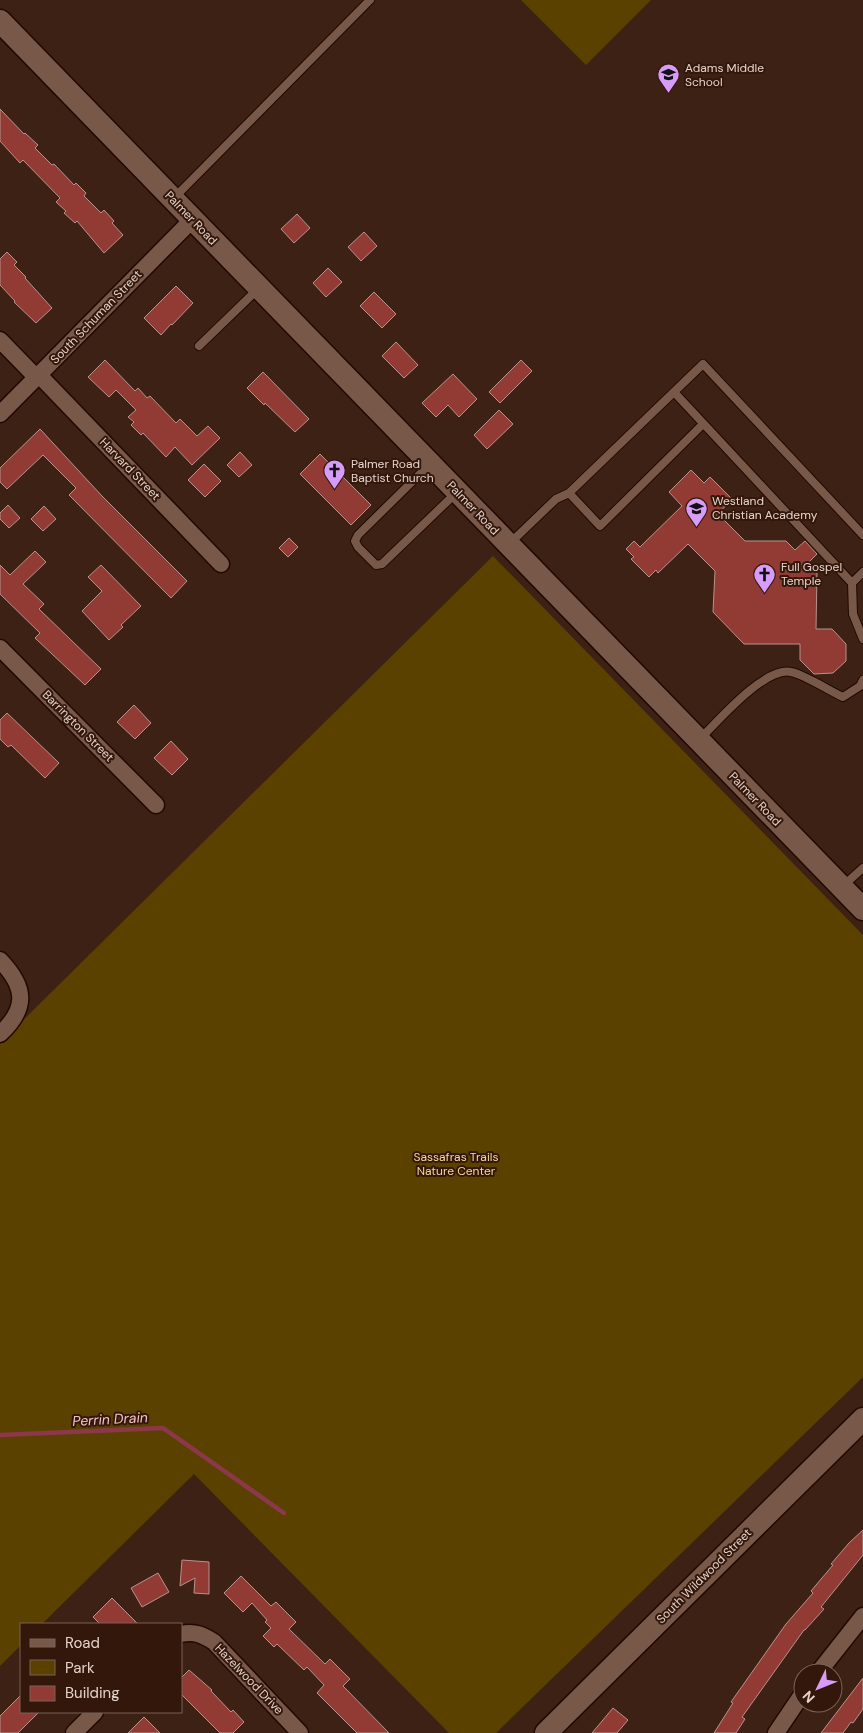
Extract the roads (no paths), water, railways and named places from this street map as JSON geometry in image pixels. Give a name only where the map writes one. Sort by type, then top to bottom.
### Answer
[{"type":"street","name":"Palmer Road","points":[[0,21],[863,910]]},
{"type":"street","name":"South Schuman Street","points":[[0,414],[192,220]]},
{"type":"street","name":"Harvard Street","points":[[0,340],[221,564]]},
{"type":"street","name":"Barrington Street","points":[[0,648],[156,805]]},
{"type":"street","points":[[0,960],[16,978],[20,996],[17,1015],[0,1034]]},
{"type":"street","name":"South Wildwood Street","points":[[547,1732],[863,1419]]},
{"type":"street","points":[[826,1663],[863,1616]]},
{"type":"street","name":"Hazelwood Drive","points":[[187,1633],[210,1639],[227,1654],[300,1733]]},
{"type":"street","points":[[776,1733],[793,1708]]},
{"type":"street","points":[[74,1733],[94,1713]]},
{"type":"lane","points":[[172,199],[370,0]]},
{"type":"lane","points":[[199,346],[259,288]]},
{"type":"lane","points":[[508,544],[556,499],[569,493],[702,364],[863,535]]},
{"type":"lane","points":[[674,392],[852,583],[853,614],[863,639]]},
{"type":"lane","points":[[569,493],[600,526],[704,424]]},
{"type":"lane","points":[[430,464],[358,535],[355,540],[364,553],[376,565],[382,564],[457,492]]},
{"type":"lane","points":[[852,583],[863,572]]},
{"type":"lane","points":[[699,740],[756,684],[778,674],[790,671],[842,697],[860,686],[863,680]]},
{"type":"lane","points":[[841,887],[863,868]]},
{"type":"waterway","name":"Perrin Drain","points":[[0,1435],[163,1428],[284,1513]]},
{"type":"place","name":"Adams Middle School","points":[[669,94]]},
{"type":"place","name":"Palmer Road Baptist Church","points":[[335,490]]},
{"type":"place","name":"Westland Christian Academy","points":[[696,527]]},
{"type":"place","name":"Full Gospel Temple","points":[[765,593]]},
{"type":"park label","name":"Sassafras Trails Nature Center","points":[[456,1164]]}]
